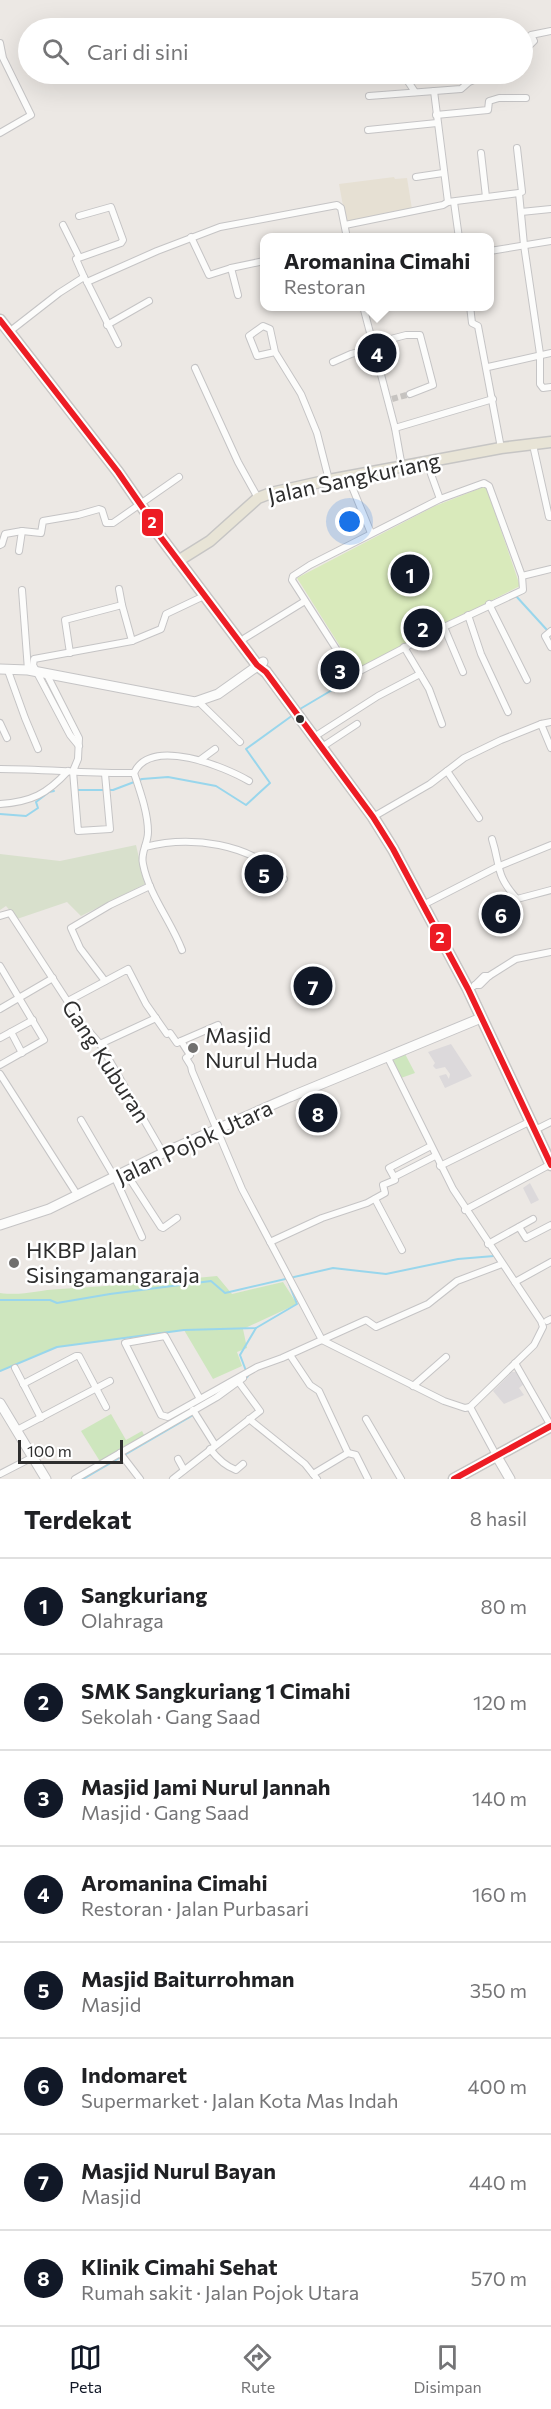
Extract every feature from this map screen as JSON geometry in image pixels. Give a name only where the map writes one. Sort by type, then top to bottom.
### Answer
[{"type":"highway","points":[[0,320],[152,521],[153,527],[245,638],[262,667]]},
{"type":"highway","points":[[181,559],[204,596],[262,667],[373,817],[472,987],[482,1018],[551,1164]]},
{"type":"main road","name":"Jalan Sangkuriang","points":[[181,559],[210,541],[258,498],[328,480],[501,448],[551,442]]},
{"type":"main road","points":[[4,668],[28,670],[178,700],[199,702],[218,694],[262,667]]},
{"type":"main road","name":"Jalan Pojok Utara","points":[[0,1225],[38,1213],[78,1196],[163,1153],[387,1056],[482,1018]]},
{"type":"main road","points":[[0,1402],[46,1479]]},
{"type":"main road","points":[[454,1479],[551,1426]]},
{"type":"main road","points":[[496,1455],[510,1479]]},
{"type":"street","points":[[533,35],[551,31]]},
{"type":"street","points":[[0,43],[3,58],[31,115],[0,132]]},
{"type":"street","points":[[410,84],[415,92]]},
{"type":"street","points":[[369,96],[461,89],[467,84]]},
{"type":"street","points":[[434,91],[443,173],[458,233]]},
{"type":"street","points":[[436,115],[488,110],[489,101],[499,98],[526,98]]},
{"type":"street","points":[[368,129],[437,123]]},
{"type":"street","points":[[517,148],[522,192],[519,194],[524,245],[540,354],[540,384],[543,388],[551,387]]},
{"type":"street","points":[[481,153],[486,197]]},
{"type":"street","points":[[416,177],[443,173]]},
{"type":"street","points":[[345,225],[451,202],[519,194]]},
{"type":"street","points":[[9,332],[58,292],[191,237],[233,224],[337,206],[341,208],[346,233]]},
{"type":"street","points":[[79,216],[111,207],[123,241],[78,257],[75,261],[117,344]]},
{"type":"street","points":[[521,212],[551,209]]},
{"type":"street","points":[[63,225],[78,257]]},
{"type":"street","points":[[191,237],[207,274],[212,275],[260,262]]},
{"type":"street","points":[[494,250],[551,241]]},
{"type":"street","points":[[231,268],[238,295]]},
{"type":"street","points":[[106,325],[149,301]]},
{"type":"street","points":[[364,311],[390,400],[402,467]]},
{"type":"street","points":[[471,311],[472,323],[478,326],[488,367],[501,448]]},
{"type":"street","points":[[275,352],[256,356],[249,336],[263,326],[270,329],[275,352],[301,394],[317,433],[328,480]]},
{"type":"street","points":[[333,362],[406,335],[420,335],[433,385],[410,394]]},
{"type":"street","points":[[488,367],[551,353]]},
{"type":"street","points":[[195,368],[238,462],[258,498]]},
{"type":"street","points":[[395,428],[493,399]]},
{"type":"street","points":[[532,445],[549,517],[551,517]]},
{"type":"street","points":[[427,463],[440,499]]},
{"type":"street","points":[[0,545],[5,534],[22,531],[42,533],[43,521],[99,509],[102,510],[106,523],[113,523],[179,477]]},
{"type":"street","points":[[348,477],[371,533]]},
{"type":"street","points":[[484,483],[489,486],[522,576],[523,590],[489,604],[358,672],[351,672],[292,580],[293,576],[310,565],[371,533],[440,499],[484,483]]},
{"type":"street","points":[[19,551],[22,531]]},
{"type":"street","points":[[522,576],[551,569]]},
{"type":"street","points":[[119,589],[132,641]]},
{"type":"street","points":[[22,590],[28,670]]},
{"type":"street","points":[[0,804],[23,803],[32,799],[70,771],[78,759],[79,738],[43,674],[33,665],[34,659],[132,641],[161,629],[165,614],[204,596]]},
{"type":"street","points":[[245,638],[305,601]]},
{"type":"street","points":[[70,653],[65,620],[122,604]]},
{"type":"street","points":[[489,604],[527,680]]},
{"type":"street","points":[[468,615],[481,654],[508,712]]},
{"type":"street","points":[[444,627],[463,672]]},
{"type":"street","points":[[549,632],[545,636],[551,647]]},
{"type":"street","points":[[405,649],[429,689],[442,724]]},
{"type":"street","points":[[4,668],[38,749]]},
{"type":"street","points":[[314,737],[378,696],[420,674]]},
{"type":"street","points":[[199,702],[240,742]]},
{"type":"street","points":[[373,817],[430,784],[471,754],[541,724],[551,722]]},
{"type":"street","points":[[0,723],[7,738]]},
{"type":"street","points":[[322,747],[357,724]]},
{"type":"street","points":[[541,724],[551,748]]},
{"type":"street","points":[[200,760],[215,748]]},
{"type":"street","points":[[182,950],[170,921],[150,886],[143,865],[148,830],[136,779],[139,766],[153,759],[184,756],[231,770],[249,781]]},
{"type":"street","points":[[0,769],[70,771],[136,779]]},
{"type":"street","points":[[70,771],[78,831],[110,829],[105,774]]},
{"type":"street","points":[[447,771],[479,818]]},
{"type":"street","points":[[492,839],[497,867],[505,885],[517,899],[551,890]]},
{"type":"street","points":[[145,847],[165,842],[208,843],[267,862],[284,879]]},
{"type":"street","points":[[423,905],[497,867],[551,845]]},
{"type":"street","points":[[105,981],[81,948],[71,928],[110,905],[150,886]]},
{"type":"street","name":"Gang Kuburan","points":[[0,916],[10,914],[81,1022],[100,1044],[163,1153]]},
{"type":"street","points":[[472,987],[484,976],[489,976],[516,959],[551,952]]},
{"type":"street","points":[[0,966],[44,1040],[0,1065]]},
{"type":"street","points":[[68,1001],[128,969],[156,1018],[167,1034],[170,1033],[177,1043],[218,1025]]},
{"type":"street","points":[[0,1009],[53,978]]},
{"type":"street","points":[[100,1044],[156,1018]]},
{"type":"street","points":[[0,1038],[33,1020]]},
{"type":"street","points":[[11,1032],[22,1053]]},
{"type":"street","points":[[181,1041],[190,1055],[186,1058],[191,1065],[242,1189],[322,1340],[444,1401],[465,1408],[470,1407],[515,1364],[539,1338],[548,1323],[515,1282],[465,1210],[440,1166],[387,1056]]},
{"type":"street","points":[[0,1074],[78,1196]]},
{"type":"street","points":[[81,1120],[115,1178],[142,1237]]},
{"type":"street","points":[[440,1166],[533,1126],[551,1122]]},
{"type":"street","points":[[270,1242],[322,1218],[375,1199],[385,1193],[383,1187],[395,1180],[390,1168],[431,1146]]},
{"type":"street","points":[[394,1177],[435,1156]]},
{"type":"street","points":[[465,1210],[551,1164]]},
{"type":"street","points":[[126,1173],[161,1227],[164,1228],[177,1218]]},
{"type":"street","points":[[375,1199],[402,1250]]},
{"type":"street","points":[[488,1244],[533,1219]]},
{"type":"street","points":[[519,1227],[525,1238],[551,1225]]},
{"type":"street","points":[[515,1282],[551,1262]]},
{"type":"street","points":[[200,1399],[165,1336],[125,1343],[163,1418],[200,1399],[253,1370],[366,1320],[376,1327],[428,1304],[457,1281],[502,1264]]},
{"type":"street","points":[[290,1355],[310,1385],[320,1391],[348,1454]]},
{"type":"street","points":[[23,1384],[76,1356],[81,1358],[106,1407]]},
{"type":"street","points":[[413,1386],[446,1358]]},
{"type":"street","points":[[515,1364],[551,1426]]},
{"type":"street","points":[[15,1368],[41,1418]]},
{"type":"street","points":[[75,1479],[193,1410],[253,1370]]},
{"type":"street","points":[[17,1430],[110,1381]]},
{"type":"street","points":[[173,1479],[260,1409],[238,1381]]},
{"type":"street","points":[[470,1407],[496,1455]]},
{"type":"street","points":[[193,1410],[219,1460],[236,1470],[243,1464]]},
{"type":"street","points":[[249,1419],[305,1464],[315,1476],[348,1454],[356,1455],[368,1479]]},
{"type":"street","points":[[366,1419],[402,1479]]},
{"type":"street","points":[[120,1453],[140,1479]]},
{"type":"street","points":[[0,1474],[33,1457]]},
{"type":"street","points":[[178,1459],[184,1470]]},
{"type":"shaded area","points":[[394,177],[395,179],[407,178],[412,209],[346,222],[339,184]]},
{"type":"shaded area","points":[[451,1044],[472,1076],[445,1088],[439,1076],[446,1074],[449,1079],[450,1074],[445,1067],[436,1069],[433,1066],[435,1063],[428,1052]]},
{"type":"shaded area","points":[[530,1183],[539,1200],[531,1204],[523,1188]]},
{"type":"shaded area","points":[[512,1372],[517,1372],[524,1384],[519,1388],[524,1395],[504,1404],[493,1391]]},
{"type":"green space","points":[[486,486],[520,586],[355,670],[297,578],[435,506]]},
{"type":"green space","points":[[136,845],[145,884],[81,916],[67,902],[17,919],[6,906],[0,910],[0,854],[60,861]]},
{"type":"green space","points":[[404,1052],[415,1073],[401,1078],[391,1057]]},
{"type":"green space","points":[[217,1276],[232,1294],[283,1282],[297,1304],[243,1329],[247,1348],[237,1352],[242,1366],[213,1379],[184,1330],[57,1347],[0,1371],[0,1293]]},
{"type":"green space","points":[[111,1414],[126,1440],[142,1431],[145,1437],[101,1463],[81,1431]]},
{"type":"waterway","points":[[514,597],[516,596],[547,630]]},
{"type":"waterway","points":[[300,709],[359,674]]},
{"type":"waterway","points":[[77,790],[113,790],[142,779],[168,777],[216,786],[246,805],[270,783],[246,749],[293,715]]},
{"type":"waterway","points":[[0,814],[26,816],[38,808],[36,802],[54,791]]},
{"type":"waterway","points":[[0,1300],[50,1300],[57,1303],[211,1281],[225,1293],[333,1268],[386,1274],[458,1259],[494,1256]]},
{"type":"waterway","points":[[0,1371],[57,1347],[184,1330],[256,1328],[297,1304],[289,1284]]},
{"type":"waterway","points":[[244,1380],[248,1376],[240,1355],[256,1328]]},
{"type":"waterway","points":[[83,1479],[195,1414]]},
{"type":"tunnel","points":[[392,399],[410,394]]},
{"type":"transit line","name":"2","points":[[0,320],[118,472],[152,521],[153,527],[257,665],[266,672],[373,817],[393,849],[468,989],[551,1165]]},
{"type":"transit line","name":"2","points":[[454,1479],[551,1426]]},
{"type":"place","name":"Aromanina Cimahi","points":[[377,353]]},
{"type":"place","name":"Sangkuriang","points":[[410,574]]},
{"type":"place","name":"SMK Sangkuriang 1 Cimahi","points":[[423,628]]},
{"type":"place","name":"Masjid Jami Nurul Jannah","points":[[340,670]]},
{"type":"place","name":"Masjid Baiturrohman","points":[[264,874]]},
{"type":"place","name":"Indomaret","points":[[501,914]]},
{"type":"place","name":"Masjid Nurul Bayan","points":[[313,986]]},
{"type":"place","name":"Masjid Nurul Huda","points":[[193,1048]]},
{"type":"place","name":"Klinik Cimahi Sehat","points":[[318,1113]]},
{"type":"place","name":"HKBP Jalan Sisingamangaraja","points":[[14,1263]]}]
